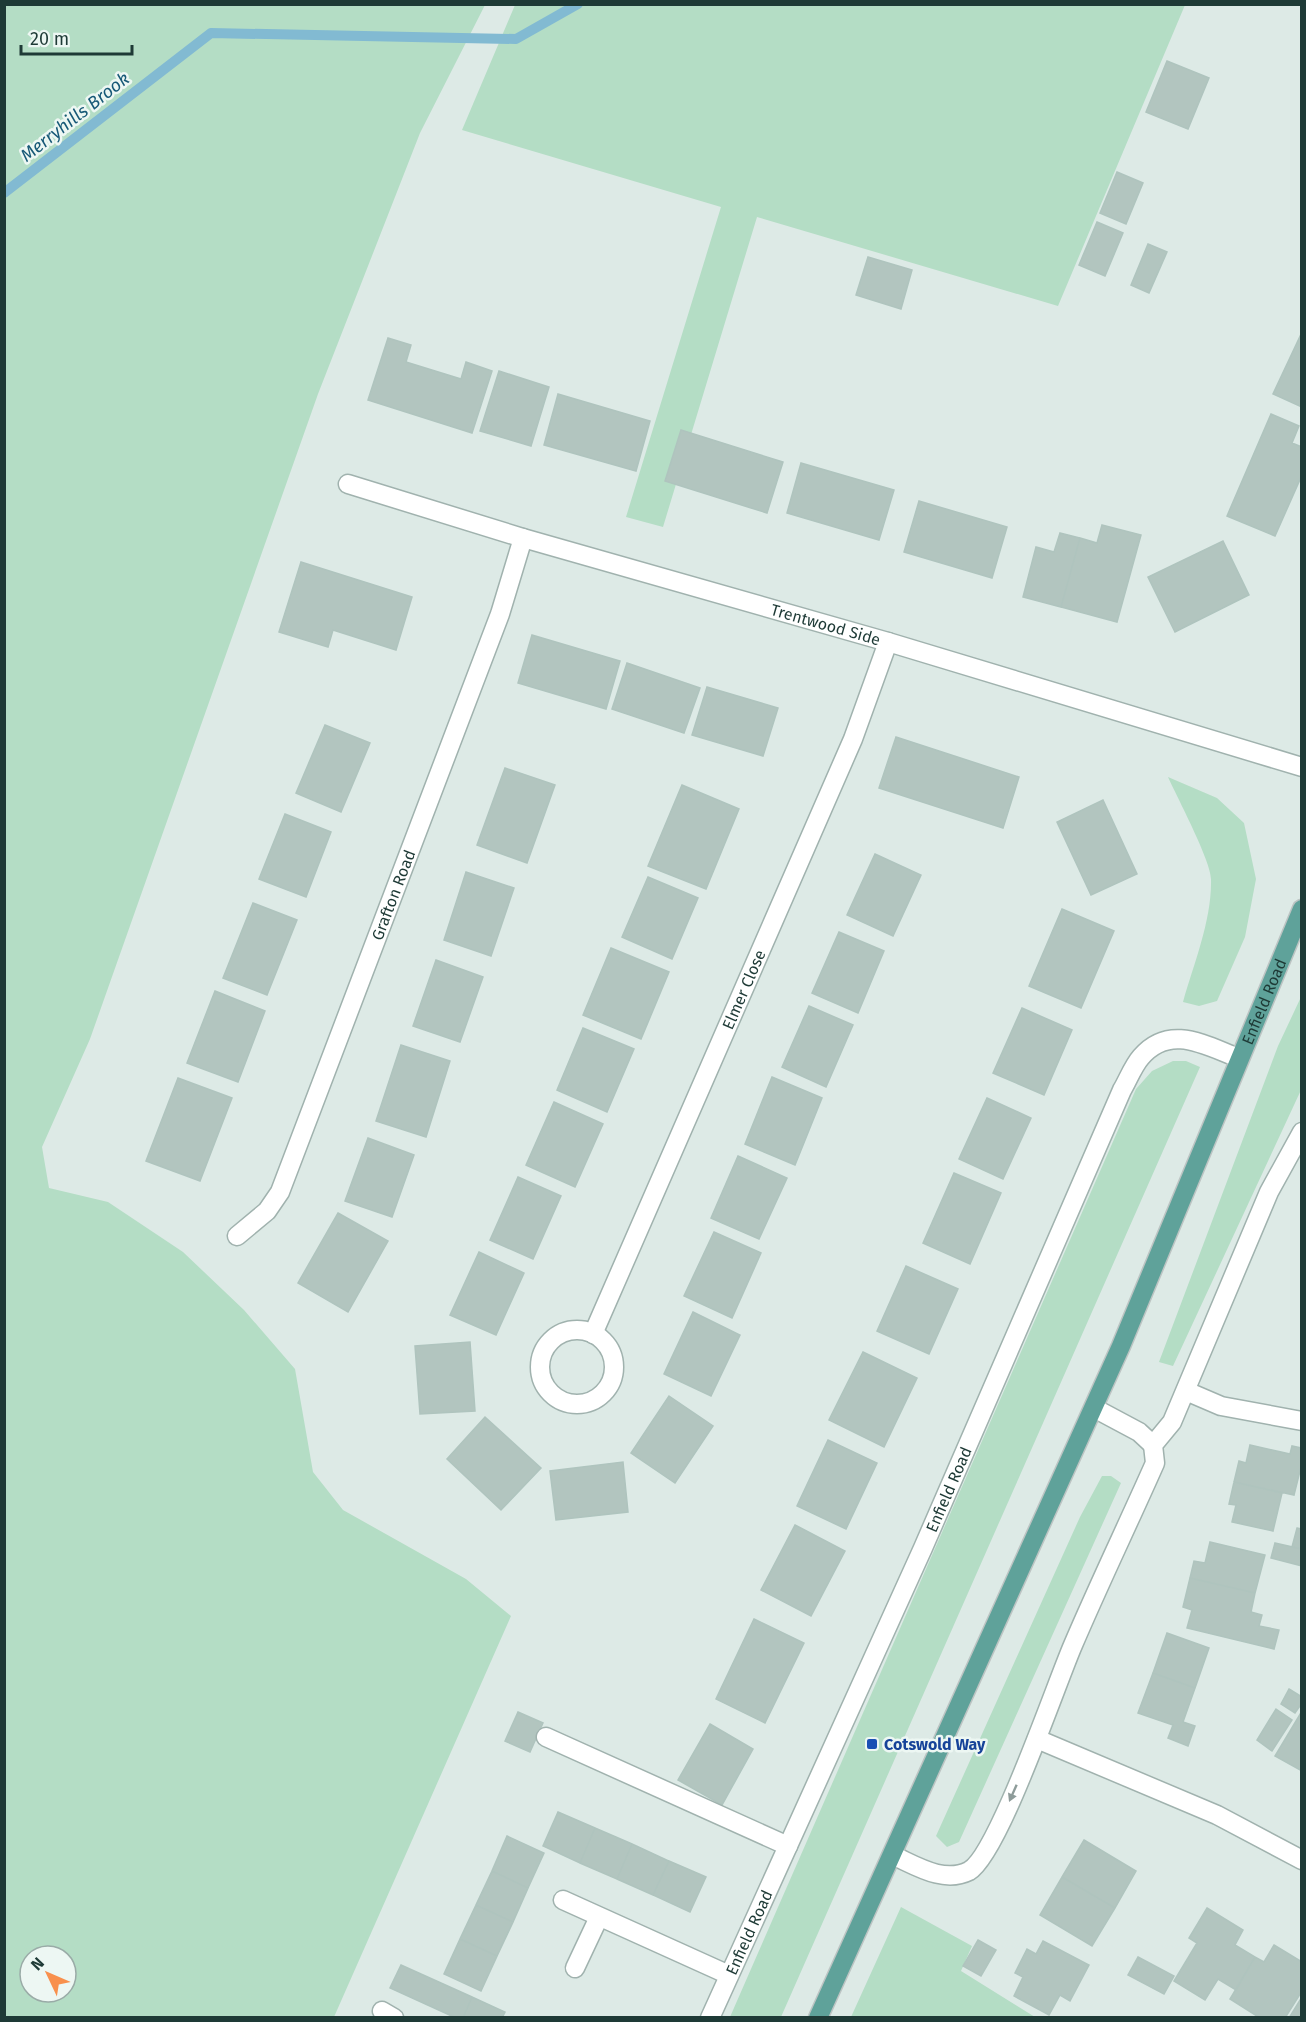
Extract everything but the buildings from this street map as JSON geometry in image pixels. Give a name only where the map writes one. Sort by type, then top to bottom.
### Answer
[{"type":"main road","name":"Enfield Road","points":[[818,2018],[1094,1408],[1302,909]]},
{"type":"street","name":"Trentwood Side","points":[[348,484],[523,538],[888,642],[1302,767]]},
{"type":"street","name":"Grafton Road","points":[[237,1236],[261,1218],[280,1192],[500,614],[523,538]]},
{"type":"street","name":"Elmer Close","points":[[593,1334],[853,739],[888,642]]},
{"type":"street","name":"Enfield Road","points":[[710,2018],[928,1537],[1122,1090],[1141,1057],[1165,1041],[1185,1038],[1239,1059]]},
{"type":"street","points":[[1153,1445],[1173,1422],[1269,1192],[1302,1132]]},
{"type":"street","points":[[581,1330],[593,1334],[610,1350],[614,1362],[609,1385],[602,1395],[591,1401],[580,1404],[567,1403],[548,1389],[540,1367],[543,1355],[558,1336],[581,1330]]},
{"type":"street","points":[[1186,1391],[1221,1406],[1302,1421]]},
{"type":"street","points":[[892,1855],[943,1876],[969,1870],[991,1844],[1037,1739],[1072,1646],[1155,1463],[1153,1445],[1139,1432],[1094,1408]]},
{"type":"street","points":[[546,1737],[788,1846]]},
{"type":"street","points":[[1037,1739],[1217,1815],[1302,1860]]},
{"type":"street","points":[[563,1900],[729,1975]]},
{"type":"street","points":[[575,1968],[599,1917]]},
{"type":"green space","points":[[4,5],[485,5],[420,133],[318,394],[90,1039],[42,1147],[49,1188],[108,1202],[183,1252],[244,1310],[295,1369],[313,1472],[343,1510],[466,1579],[511,1616],[334,2017],[5,2017]]},
{"type":"green space","points":[[515,5],[1185,5],[1058,306],[757,217],[663,527],[626,517],[721,207],[462,130]]},
{"type":"green space","points":[[1168,777],[1217,798],[1244,823],[1256,879],[1245,937],[1217,1001],[1199,1006],[1183,1002],[1209,910],[1210,870]]},
{"type":"green space","points":[[1301,997],[1301,1090],[1173,1366],[1159,1362],[1278,1046]]},
{"type":"green space","points":[[1173,1061],[1186,1061],[1200,1067],[781,2017],[730,2017],[1136,1089],[1152,1071]]},
{"type":"green space","points":[[1102,1476],[1111,1476],[1121,1483],[959,1842],[947,1847],[936,1836],[1080,1517]]},
{"type":"green space","points":[[901,1907],[972,1946],[961,1971],[1035,2017],[851,2017]]},
{"type":"waterway","name":"Merryhills Brook","points":[[4,193],[211,33],[516,39],[578,4]]},
{"type":"place","name":"Cotswold Way","points":[[872,1744]]}]
